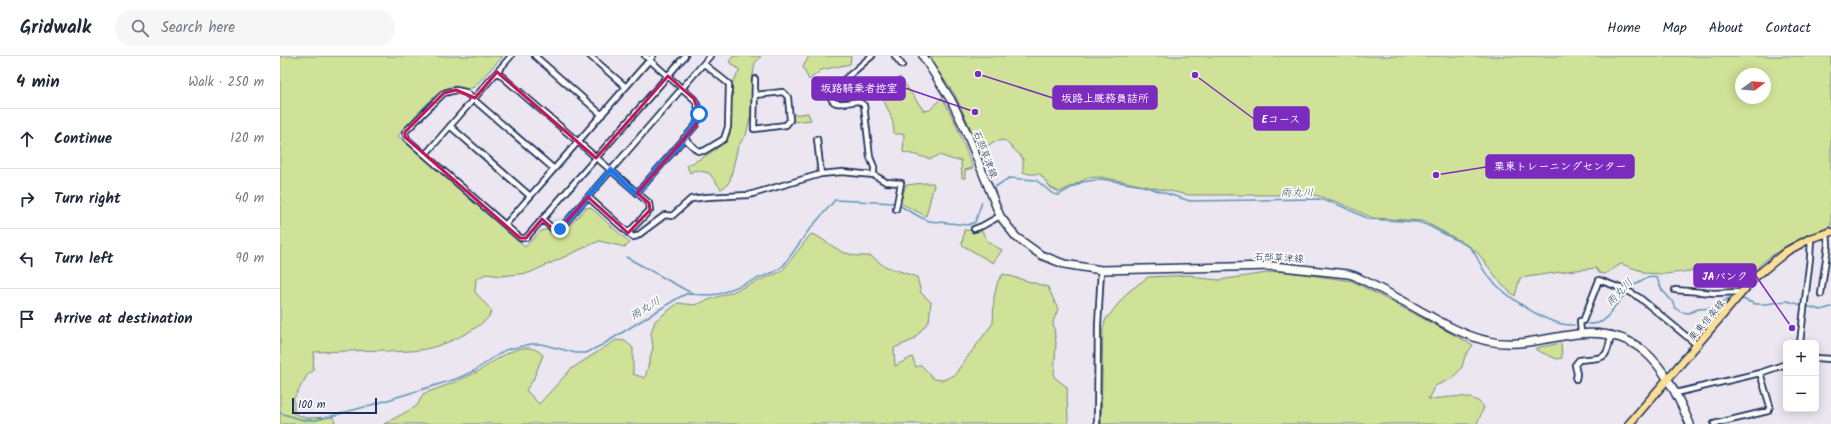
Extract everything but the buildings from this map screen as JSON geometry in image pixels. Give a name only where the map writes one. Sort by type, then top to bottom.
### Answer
[{"type":"main road","name":"石部草津線","points":[[923,56],[951,100],[966,131],[1000,216],[1016,237],[1041,255],[1064,264],[1102,270],[1241,265],[1334,271],[1355,276],[1442,322],[1471,336],[1488,341],[1509,344],[1581,333],[1611,334],[1626,339],[1638,346],[1652,358],[1676,393],[1690,424]]},
{"type":"main road","name":"栗東信楽線","points":[[1629,424],[1740,295],[1769,265],[1787,251],[1811,238],[1829,232]]},
{"type":"street","points":[[425,155],[511,56]]},
{"type":"street","points":[[535,56],[602,115]]},
{"type":"street","points":[[590,56],[626,87]]},
{"type":"street","points":[[637,193],[696,125],[699,114],[697,104],[651,58],[645,56]]},
{"type":"street","points":[[554,169],[465,92],[450,91],[444,93],[405,132],[407,140],[520,238],[526,238],[685,56]]},
{"type":"street","points":[[542,220],[554,229],[560,229],[710,56]]},
{"type":"street","points":[[872,56],[850,73],[846,80],[831,89],[830,96],[833,101],[839,104],[858,101],[864,105],[870,157],[874,166],[874,175]]},
{"type":"street","points":[[895,56],[902,65]]},
{"type":"street","points":[[505,225],[651,58]]},
{"type":"street","points":[[684,138],[698,151],[704,152],[719,144],[724,139],[726,134],[729,84],[704,64]]},
{"type":"street","points":[[498,72],[649,203],[650,210],[628,233]]},
{"type":"street","points":[[755,79],[754,129],[786,126],[790,120],[788,97],[782,92],[755,95]]},
{"type":"street","points":[[450,126],[530,196]]},
{"type":"street","points":[[816,139],[821,174]]},
{"type":"street","points":[[588,197],[633,237],[637,236],[665,215],[672,216],[691,199],[707,196],[749,195],[821,174],[842,172],[874,175],[886,182],[901,183],[897,206]]},
{"type":"street","points":[[974,229],[1000,216]]},
{"type":"street","points":[[1821,294],[1829,232]]},
{"type":"street","points":[[1800,340],[1811,238]]},
{"type":"street","points":[[1097,424],[1098,325],[1102,270]]},
{"type":"street","points":[[1581,333],[1580,321],[1583,321],[1599,280],[1632,293],[1697,346]]},
{"type":"street","points":[[1675,290],[1740,295]]},
{"type":"street","points":[[1576,379],[1577,374],[1575,365],[1579,360],[1603,357],[1608,352],[1611,334]]},
{"type":"street","points":[[1819,358],[1831,359]]},
{"type":"street","points":[[1676,393],[1760,373],[1783,365]]},
{"type":"street","points":[[1714,424],[1735,422],[1768,411],[1770,406],[1760,373]]},
{"type":"highlighted area","points":[[497,72],[596,158],[668,76],[694,99],[699,114],[696,125],[637,193],[649,203],[650,210],[628,233],[588,197],[560,229],[553,229],[542,219],[526,238],[520,238],[405,137],[405,132],[444,93],[456,90],[475,98]]},
{"type":"green space","points":[[280,56],[503,56],[474,87],[469,89],[450,87],[444,89],[415,116],[398,136],[525,247],[541,231],[548,229],[556,236],[561,235],[586,208],[590,207],[630,243],[625,247],[599,241],[529,273],[501,276],[486,274],[476,279],[475,292],[492,311],[482,323],[474,329],[456,339],[437,346],[408,351],[387,352],[384,350],[314,352],[313,371],[308,374],[294,398],[294,411],[291,412],[306,418],[333,417],[335,422],[331,424],[280,424]]},
{"type":"green space","points":[[733,56],[761,56],[755,63],[752,81],[751,114],[746,135],[738,146],[730,180],[727,185],[721,189],[709,173],[695,170],[690,173],[687,166],[717,149],[730,134],[732,83],[740,70],[729,62]]},
{"type":"green space","points":[[809,56],[851,56],[850,64],[821,70],[809,80],[803,67]]},
{"type":"green space","points":[[928,56],[1831,56],[1831,226],[1789,244],[1764,261],[1738,288],[1724,290],[1724,279],[1692,271],[1665,274],[1642,273],[1642,271],[1621,264],[1605,274],[1599,273],[1596,268],[1520,278],[1515,296],[1503,286],[1477,252],[1457,239],[1423,221],[1373,218],[1340,203],[1315,195],[1189,195],[1101,177],[1088,178],[1059,192],[1050,187],[1040,174],[1029,174],[1023,172],[1023,159],[1004,140],[993,142],[981,151],[955,95],[933,64],[932,57]]},
{"type":"green space","points":[[900,77],[924,111],[930,110],[942,97],[956,124],[973,168],[965,170],[965,178],[962,178],[961,160],[954,160],[939,155],[931,159],[903,152],[904,134],[894,134],[893,122],[889,111],[877,90]]},
{"type":"green space","points":[[808,113],[811,120],[793,122],[792,115]]},
{"type":"green space","points":[[933,183],[934,185],[926,216],[900,203],[906,185]]},
{"type":"green space","points":[[964,230],[982,231],[988,242],[1002,250],[993,263],[962,245]]},
{"type":"green space","points":[[811,234],[817,236],[842,252],[857,256],[871,256],[884,266],[917,277],[921,293],[931,302],[929,321],[913,340],[894,348],[895,366],[912,357],[916,367],[921,365],[934,379],[943,380],[957,374],[957,371],[993,323],[994,297],[998,281],[1003,274],[1048,287],[1058,309],[1053,322],[1056,343],[1054,377],[1067,387],[1068,424],[384,424],[417,406],[423,394],[469,376],[506,354],[525,348],[535,349],[543,355],[533,380],[526,390],[539,404],[571,369],[616,340],[625,341],[633,348],[633,374],[645,378],[653,347],[651,333],[655,321],[678,303],[694,305],[732,292],[782,271]]},
{"type":"green space","points":[[1281,271],[1352,281],[1473,345],[1465,356],[1462,367],[1453,378],[1435,386],[1428,399],[1466,397],[1479,402],[1484,407],[1477,424],[1101,424],[1103,328],[1106,319],[1128,292],[1148,277],[1191,275],[1199,278],[1219,280]]},
{"type":"green space","points":[[1561,343],[1562,358],[1557,359],[1536,350],[1536,348]]},
{"type":"waterway","name":"雨丸川","points":[[995,187],[1009,178],[1036,180],[1053,194],[1058,195],[1082,182],[1101,179],[1143,186],[1190,201],[1319,199],[1339,205],[1369,219],[1418,222],[1470,247],[1483,269],[1495,284],[1527,308],[1552,321],[1574,325]]},
{"type":"waterway","name":"雨丸川","points":[[280,413],[303,420],[317,420],[368,406],[456,379],[474,371],[505,350],[531,344],[541,344],[576,353],[586,353],[602,345],[686,294],[719,294],[774,272],[783,266],[809,230],[835,200],[895,203],[929,221],[968,225],[975,222],[982,202]]},
{"type":"waterway","points":[[626,257],[693,294]]},
{"type":"waterway","name":"雨丸川","points":[[1588,324],[1603,321],[1633,286],[1651,277],[1657,278],[1662,290],[1672,301],[1675,308],[1681,312],[1689,313],[1698,309],[1715,308],[1727,299],[1734,297]]},
{"type":"waterway","name":"雨丸川","points":[[1740,298],[1755,304],[1787,301],[1821,310],[1831,307]]},
{"type":"place","name":"坂路上厩務員詰所","points":[[978,74]]},
{"type":"place","name":"Eコース","points":[[1195,75]]},
{"type":"place","name":"坂路騎乗者控室","points":[[975,112]]},
{"type":"place","name":"栗東トレーニングセンター","points":[[1436,175]]},
{"type":"place","name":"JAバンク","points":[[1792,328]]},
{"type":"route","points":[[560,229],[611,170],[637,193],[696,125],[699,119],[699,114]]}]
